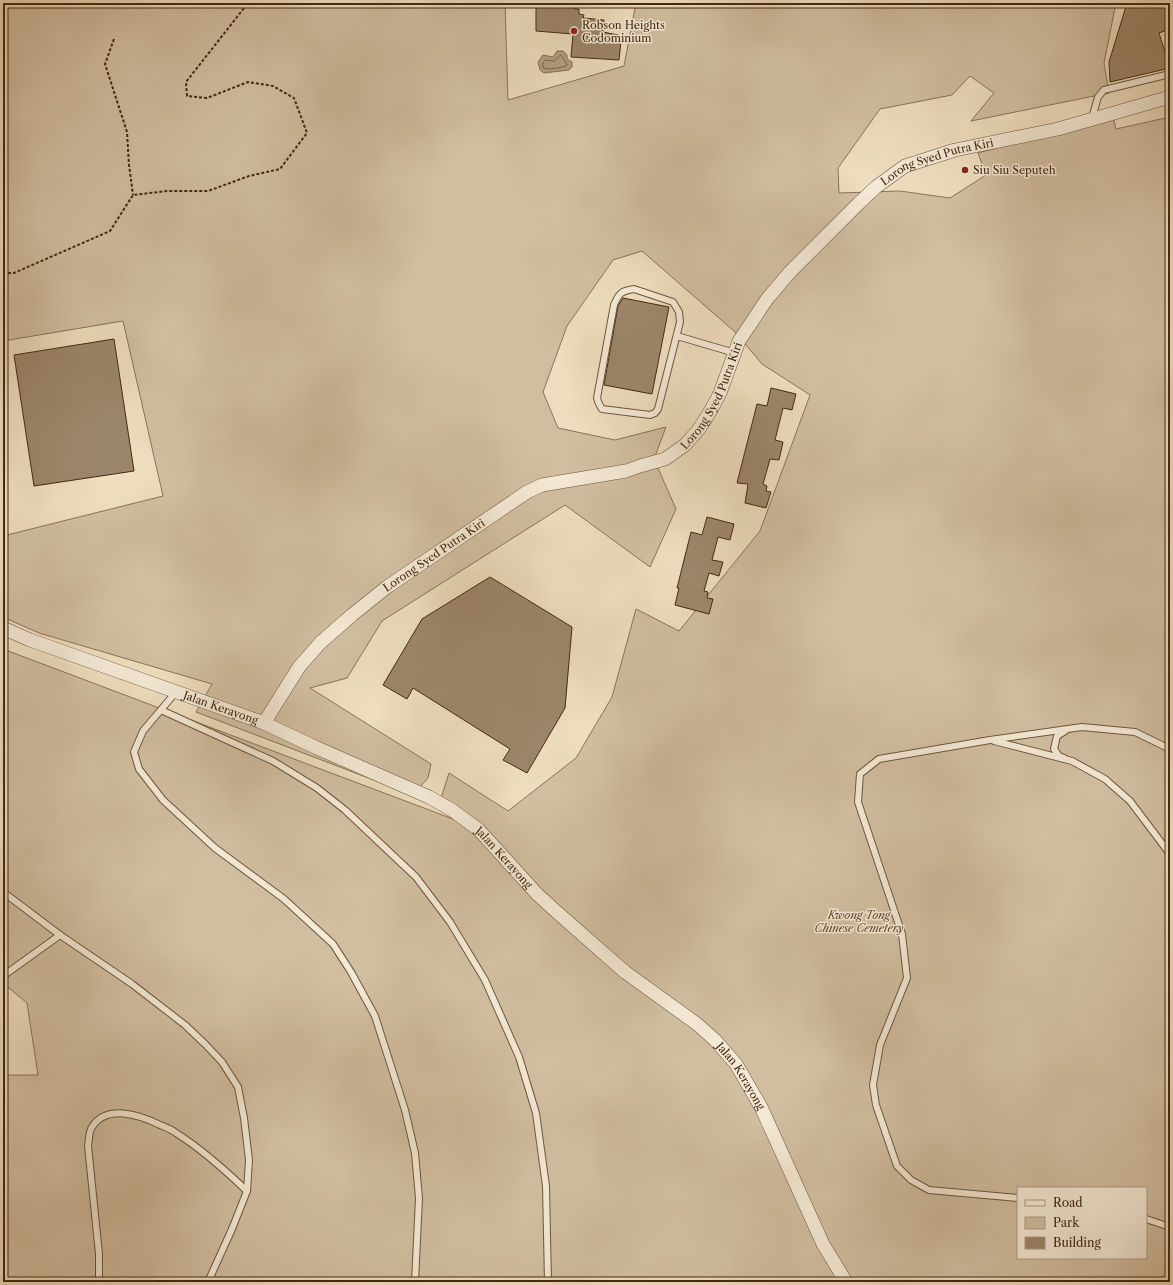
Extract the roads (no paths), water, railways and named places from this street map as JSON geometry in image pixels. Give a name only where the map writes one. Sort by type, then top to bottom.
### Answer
[{"type":"street","name":"Lorong Syed Putra Kiri","points":[[264,723],[299,667],[320,642],[387,587],[527,492],[542,485],[626,471],[664,459],[685,445],[699,429],[711,410],[720,393],[739,341],[763,305],[790,272],[876,186],[905,166],[955,150],[1058,129],[1092,118],[1170,97]]},
{"type":"street","name":"Jalan Kerayong","points":[[3,628],[30,640],[264,723],[316,748],[429,797],[452,810],[479,830],[537,894],[564,919],[625,972],[697,1024],[715,1040],[736,1064],[761,1107],[823,1244],[846,1282]]},
{"type":"lane","points":[[1092,118],[1098,97],[1104,90],[1170,74]]},
{"type":"lane","points":[[634,289],[673,302],[679,312],[680,322],[677,336],[658,409],[655,413],[650,415],[602,409],[598,404],[597,398],[614,305],[618,295],[627,290],[634,289]]},
{"type":"lane","points":[[677,336],[735,353]]},
{"type":"lane","points":[[176,692],[143,730],[134,752],[139,769],[163,800],[215,848],[284,899],[333,944],[352,972],[375,1016],[405,1110],[415,1153],[419,1198],[415,1282]]},
{"type":"lane","points":[[161,710],[273,761],[317,788],[345,810],[416,877],[450,922],[485,980],[519,1057],[536,1113],[546,1186],[548,1282]]},
{"type":"lane","points":[[1082,726],[1057,736],[1054,749],[1060,756],[1105,779],[1130,801],[1170,854]]},
{"type":"lane","points":[[1017,1198],[929,1190],[911,1180],[897,1166],[876,1106],[873,1085],[880,1045],[907,978],[902,934],[858,802],[860,774],[879,759],[1082,726],[1135,732],[1170,749]]},
{"type":"lane","points":[[990,740],[1072,762]]},
{"type":"lane","points":[[3,892],[60,935],[132,984],[185,1024],[222,1062],[238,1087],[244,1118],[249,1160],[247,1191],[208,1282]]},
{"type":"lane","points":[[3,976],[60,935]]},
{"type":"lane","points":[[99,1282],[98,1254],[88,1146],[91,1130],[98,1119],[108,1115],[123,1113],[143,1117],[176,1132],[228,1172],[247,1191]]},
{"type":"lane","points":[[1147,1219],[1170,1227]]},
{"type":"water","points":[[557,51],[563,51],[567,55],[567,59],[572,62],[572,67],[569,70],[544,73],[540,70],[538,62],[543,55],[553,57]]},
{"type":"place","name":"Robson Heights Codominium","points":[[574,31]]},
{"type":"place","name":"Siu Siu Seputeh","points":[[965,170]]},
{"type":"park label","name":"Kwong Tong Chinese Cemetery","points":[[859,921]]}]
